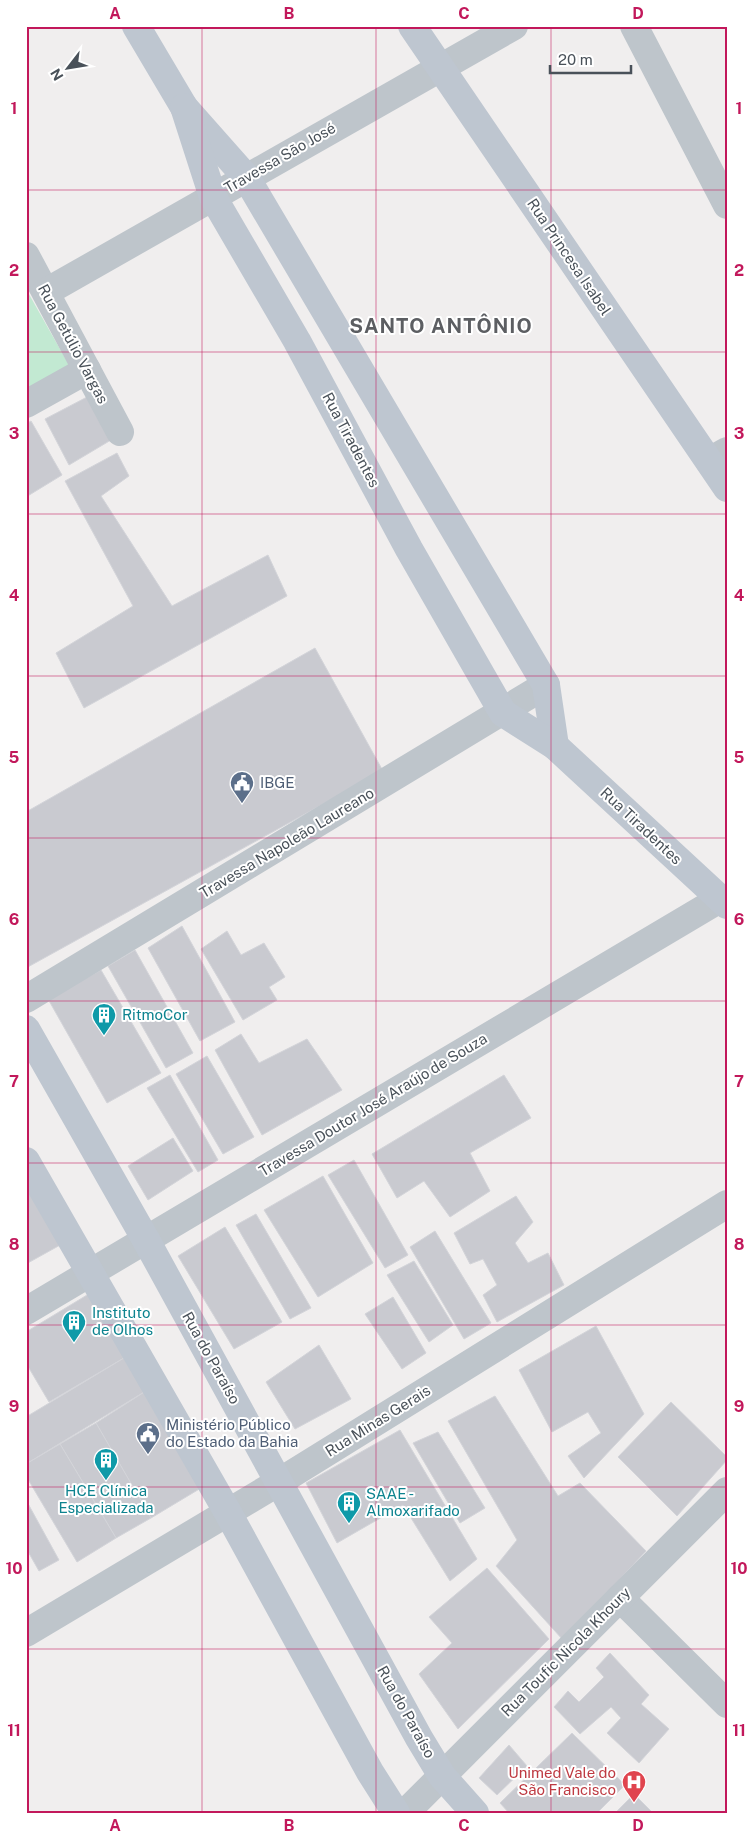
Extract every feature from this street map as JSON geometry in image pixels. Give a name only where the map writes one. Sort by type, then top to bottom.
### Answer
[{"type":"street","name":"Rua Tiradentes","points":[[136,26],[184,107],[246,177],[546,685],[555,746]]},
{"type":"street","name":"Rua Princesa Isabel","points":[[412,26],[439,67],[718,456],[727,488]]},
{"type":"street","name":"Travessa São José","points":[[46,292],[514,26]]},
{"type":"street","points":[[634,26],[727,205]]},
{"type":"street","name":"Rua Tiradentes","points":[[184,107],[213,197],[297,341],[410,549],[503,713],[555,746],[723,902]]},
{"type":"street","name":"Rua Getúlio Vargas","points":[[26,256],[120,432]]},
{"type":"street","points":[[26,404],[87,370]]},
{"type":"street","name":"Travessa Napoleão Laureano","points":[[26,999],[503,713],[546,685]]},
{"type":"street","name":"Travessa Doutor José Araújo de Souza","points":[[26,1311],[723,902]]},
{"type":"street","name":"Rua do Paraíso","points":[[26,1029],[146,1240],[442,1776],[475,1813]]},
{"type":"street","points":[[26,1161],[227,1511],[370,1772],[396,1813]]},
{"type":"street","name":"Rua Minas Gerais","points":[[26,1633],[227,1511],[279,1482],[727,1204]]},
{"type":"street","name":"Rua Toufic Nicola Khoury","points":[[405,1813],[727,1491]]},
{"type":"street","points":[[620,1598],[727,1704]]},
{"type":"green space","points":[[26,289],[69,365],[26,389]]},
{"type":"building","points":[[89,396],[111,440],[69,465],[45,419]]},
{"type":"building","points":[[31,421],[62,475],[26,497],[26,424]]},
{"type":"building","points":[[117,453],[129,476],[101,496],[172,606],[268,555],[287,596],[84,708],[56,653],[133,606],[65,481]]},
{"type":"building","points":[[315,648],[383,771],[26,968],[26,812]]},
{"type":"building","points":[[182,926],[235,1022],[200,1041],[148,948]]},
{"type":"building","points":[[227,931],[241,955],[264,943],[285,977],[269,987],[277,1000],[243,1020],[201,949]]},
{"type":"building","points":[[135,950],[193,1053],[166,1068],[108,966]]},
{"type":"building","name":"RitmoCor","points":[[101,970],[161,1073],[107,1103],[48,999]]},
{"type":"building","points":[[241,1034],[259,1063],[307,1039],[342,1090],[262,1135],[215,1050]]},
{"type":"building","points":[[207,1056],[254,1137],[223,1154],[176,1074]]},
{"type":"building","points":[[170,1075],[218,1160],[198,1172],[147,1088]]},
{"type":"building","points":[[504,1075],[531,1118],[470,1153],[490,1191],[450,1217],[424,1181],[397,1198],[372,1154]]},
{"type":"building","points":[[173,1138],[193,1171],[148,1200],[128,1166]]},
{"type":"building","points":[[354,1160],[408,1255],[385,1268],[328,1175]]},
{"type":"building","points":[[323,1176],[373,1263],[318,1297],[264,1210]]},
{"type":"building","points":[[26,1183],[62,1244],[26,1264]]},
{"type":"building","points":[[516,1196],[533,1222],[515,1243],[528,1263],[548,1253],[564,1285],[497,1322],[483,1295],[497,1285],[483,1259],[470,1264],[454,1233]]},
{"type":"building","points":[[256,1214],[311,1308],[290,1319],[236,1225]]},
{"type":"building","points":[[225,1227],[282,1322],[234,1349],[178,1256]]},
{"type":"building","points":[[435,1231],[491,1323],[464,1339],[410,1247]]},
{"type":"building","points":[[414,1261],[453,1325],[429,1342],[387,1275]]},
{"type":"building","name":"Instituto de Olhos","points":[[92,1292],[129,1355],[49,1402],[26,1363],[26,1332]]},
{"type":"building","points":[[393,1297],[426,1353],[402,1369],[365,1314]]},
{"type":"building","points":[[596,1326],[644,1414],[584,1478],[568,1456],[601,1433],[588,1412],[552,1432],[519,1370]]},
{"type":"building","points":[[319,1345],[351,1399],[295,1429],[266,1382]]},
{"type":"building","points":[[129,1355],[149,1389],[26,1464],[26,1417]]},
{"type":"building","name":"Ministério Público do Estado da Bahia","points":[[149,1389],[201,1488],[151,1518],[96,1423]]},
{"type":"building","points":[[495,1396],[558,1496],[580,1483],[646,1551],[563,1640],[496,1566],[517,1540],[448,1421]]},
{"type":"building","points":[[671,1402],[727,1457],[727,1460],[677,1516],[618,1457]]},
{"type":"building","name":"HCE Clínica Especializada","points":[[96,1423],[151,1518],[116,1538],[60,1444]]},
{"type":"building","name":"SAAE - Almoxarifado","points":[[400,1430],[477,1559],[450,1581],[403,1505],[337,1543],[306,1483]]},
{"type":"building","points":[[438,1432],[485,1508],[460,1523],[413,1443]]},
{"type":"building","points":[[60,1444],[116,1538],[77,1562],[26,1476],[26,1464]]},
{"type":"building","points":[[26,1500],[59,1560],[39,1571],[26,1548]]},
{"type":"building","points":[[487,1568],[549,1639],[458,1729],[419,1674],[452,1643],[429,1617]]},
{"type":"building","points":[[610,1653],[649,1695],[641,1704],[669,1729],[639,1763],[607,1733],[621,1718],[611,1707],[580,1734],[554,1707],[568,1691],[579,1702],[604,1677],[596,1668]]},
{"type":"building","points":[[572,1733],[625,1785],[597,1813],[509,1813],[500,1803]]},
{"type":"building","points":[[509,1745],[527,1766],[497,1795],[479,1778]]},
{"type":"building","name":"Unimed Vale do São Francisco","points":[[634,1794],[653,1813],[615,1813]]},
{"type":"place","name":"IBGE","points":[[242,804]]},
{"type":"place","name":"RitmoCor","points":[[104,1036]]},
{"type":"place","name":"Instituto de Olhos","points":[[74,1343]]},
{"type":"place","name":"Ministério Público do Estado da Bahia","points":[[148,1455]]},
{"type":"place","name":"HCE Clínica Especializada","points":[[106,1481]]},
{"type":"place","name":"SAAE - Almoxarifado","points":[[349,1524]]},
{"type":"place","name":"Unimed Vale do São Francisco","points":[[634,1803]]},
{"type":"district","name":"SANTO ANTÔNIO","points":[[441,326]]}]
